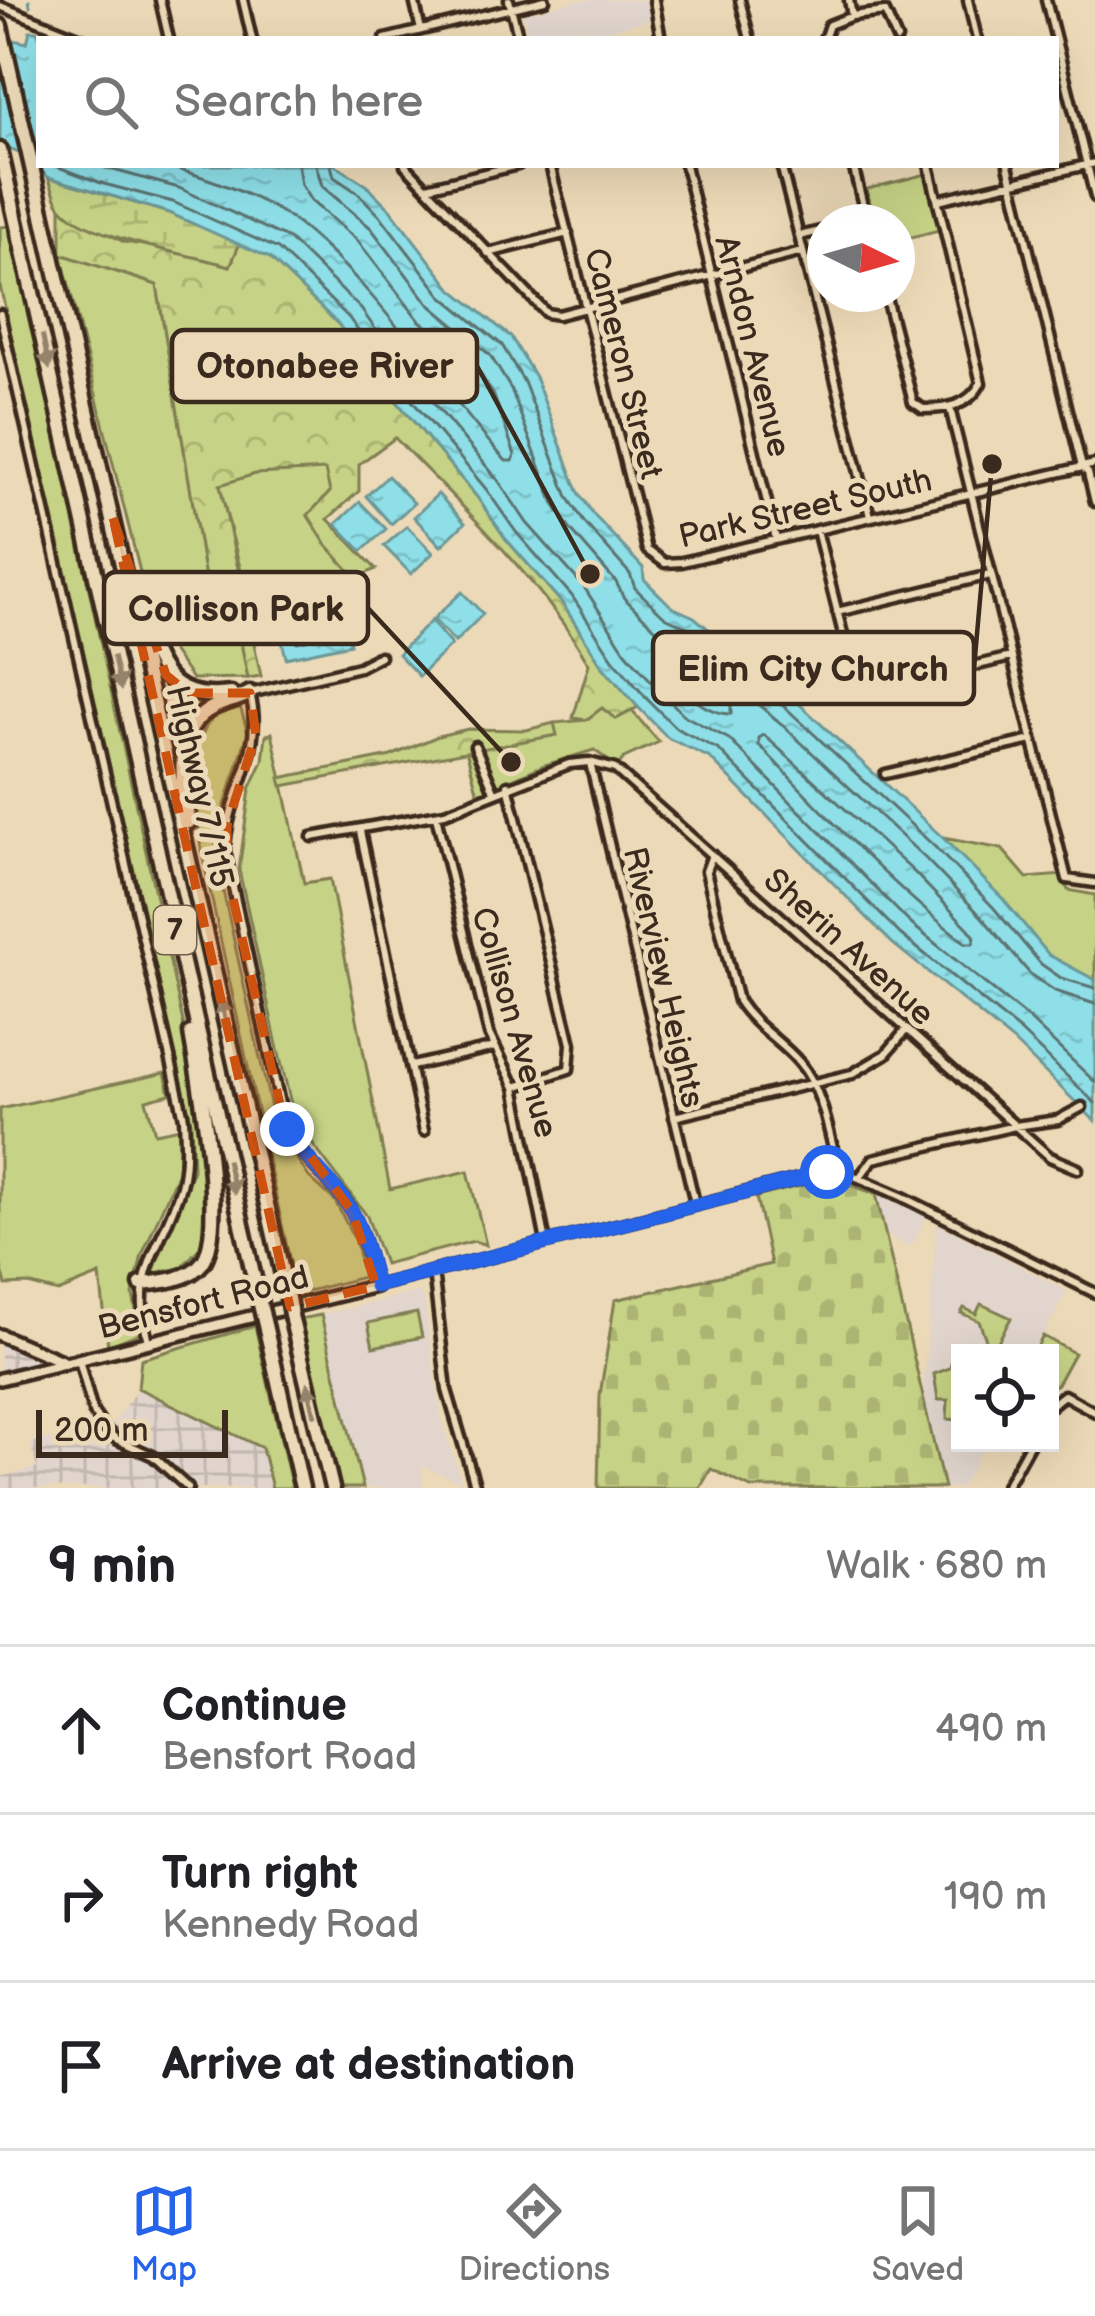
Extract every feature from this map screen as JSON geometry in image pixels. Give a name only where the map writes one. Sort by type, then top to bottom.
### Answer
[{"type":"highway","name":"Highway 7/115","points":[[0,26],[332,1488]]},
{"type":"highway","name":"Highway 7/115","points":[[0,150],[302,1488]]},
{"type":"highway","points":[[113,518],[148,641],[166,675],[188,693],[207,697],[250,693]]},
{"type":"highway","points":[[208,941],[183,755],[189,732],[204,713],[250,693]]},
{"type":"highway","points":[[142,1284],[196,1269],[213,1233],[185,972]]},
{"type":"main road","name":"Bensfort Road","points":[[0,1379],[376,1286]]},
{"type":"main road","points":[[0,1335],[66,1363]]},
{"type":"street","points":[[160,0],[169,36]]},
{"type":"street","points":[[243,0],[251,36]]},
{"type":"street","points":[[414,0],[421,30]]},
{"type":"street","points":[[397,36],[510,4],[545,0]]},
{"type":"street","points":[[654,0],[661,36]]},
{"type":"street","points":[[740,0],[749,36]]},
{"type":"street","points":[[849,0],[852,16]]},
{"type":"street","points":[[968,0],[976,36]]},
{"type":"street","points":[[1046,0],[1056,36]]},
{"type":"street","points":[[510,4],[518,36]]},
{"type":"street","points":[[0,6],[76,36]]},
{"type":"street","points":[[825,36],[829,26],[852,16],[885,12],[896,36]]},
{"type":"street","points":[[1059,47],[1091,164],[1095,197]]},
{"type":"street","points":[[938,200],[1091,164]]},
{"type":"street","points":[[408,168],[546,313],[558,315],[802,252]]},
{"type":"street","points":[[427,188],[506,168]]},
{"type":"street","name":"Cameron Street","points":[[551,168],[647,550],[665,563]]},
{"type":"street","name":"Arndon Avenue","points":[[686,168],[776,539]]},
{"type":"street","points":[[782,168],[870,518]]},
{"type":"street","points":[[854,168],[862,204]]},
{"type":"street","points":[[890,312],[913,402],[923,410],[950,408],[974,396],[981,383],[930,168]]},
{"type":"street","points":[[1009,168],[1082,467],[1095,502]]},
{"type":"street","points":[[488,253],[568,233]]},
{"type":"street","points":[[799,236],[807,234]]},
{"type":"street","points":[[0,314],[184,1118],[181,1187],[148,1259],[142,1284],[148,1342]]},
{"type":"street","points":[[950,408],[1067,880],[1095,884]]},
{"type":"street","name":"Park Street South","points":[[665,563],[1095,464]]},
{"type":"street","points":[[817,530],[858,694],[1011,657]]},
{"type":"street","points":[[837,612],[991,575]]},
{"type":"street","points":[[376,1286],[352,1211],[305,1158],[284,1122],[227,872],[227,825],[256,735],[250,693],[359,668],[380,656]]},
{"type":"street","points":[[885,774],[1032,740]]},
{"type":"street","points":[[475,746],[494,791]]},
{"type":"street","points":[[312,837],[436,816],[545,770],[590,762]]},
{"type":"street","name":"Sherin Avenue","points":[[590,762],[615,769],[1015,1126],[1050,1156],[1078,1168]]},
{"type":"street","name":"Riverview Heights","points":[[590,762],[695,1203]]},
{"type":"street","points":[[508,785],[571,1044],[568,1069],[515,1088]]},
{"type":"street","name":"Collison Avenue","points":[[436,816],[495,1047],[515,1088],[546,1242]]},
{"type":"street","points":[[360,831],[424,1131]]},
{"type":"street","points":[[712,855],[706,872],[738,1001],[800,1062],[813,1083],[838,1169],[1095,1294]]},
{"type":"street","points":[[674,1117],[852,1074],[875,1063],[906,1028]]},
{"type":"street","points":[[412,1066],[495,1047]]},
{"type":"street","points":[[859,1178],[873,1159],[1058,1120],[1082,1107]]},
{"type":"street","name":"Bensfort Road","points":[[376,1286],[838,1169]]},
{"type":"street","points":[[433,1271],[446,1390],[476,1488]]},
{"type":"street","points":[[80,1360],[93,1412],[105,1429],[153,1456],[188,1488]]},
{"type":"street","points":[[1059,1399],[1064,1395],[1095,1412]]},
{"type":"street","points":[[1005,1488],[1025,1452]]},
{"type":"highlighted area","points":[[113,518],[166,675],[188,693],[250,693],[256,735],[227,825],[227,872],[284,1122],[352,1211],[376,1286],[290,1307]]},
{"type":"shaded area","points":[[578,0],[645,0],[650,20],[587,35],[585,27],[529,36],[523,14]]},
{"type":"shaded area","points":[[876,1194],[927,1216],[911,1247],[886,1235]]},
{"type":"shaded area","points":[[937,1223],[1067,1291],[1039,1344],[951,1344],[951,1452],[981,1452],[961,1488],[944,1488],[923,1394]]},
{"type":"shaded area","points":[[417,1292],[424,1300],[441,1418],[461,1482],[422,1466],[423,1488],[363,1488],[321,1315]]},
{"type":"shaded area","points":[[0,1342],[34,1355],[37,1365],[0,1373]]},
{"type":"shaded area","points":[[138,1388],[263,1449],[272,1488],[0,1488],[0,1477],[37,1468],[30,1443],[111,1426]]},
{"type":"green space","points":[[926,174],[939,230],[915,236],[915,204],[870,204],[867,189]]},
{"type":"green space","points":[[48,177],[169,213],[240,243],[230,266],[112,235],[71,216],[59,204]]},
{"type":"green space","points":[[61,208],[124,242],[176,250],[230,266],[240,243],[270,258],[339,325],[506,539],[562,603],[603,667],[638,707],[616,719],[602,708],[586,720],[573,718],[589,664],[569,632],[499,545],[395,438],[359,464],[359,491],[328,519],[376,569],[356,578],[308,515],[330,492],[325,470],[255,474],[220,485],[261,676],[248,678],[236,617],[210,608],[157,285],[61,254]]},
{"type":"green space","points":[[10,226],[188,1045],[208,1200],[205,1242],[181,1268],[153,1273],[193,1169],[191,1122],[0,286],[0,227]]},
{"type":"green space","points":[[61,254],[157,285],[210,608],[236,617],[248,678],[192,679],[165,641],[143,584]]},
{"type":"green space","points":[[326,469],[330,492],[308,516],[356,578],[339,572],[246,591],[219,484],[255,474]]},
{"type":"green space","points":[[240,706],[248,733],[215,836],[218,868],[275,1126],[309,1177],[335,1201],[356,1242],[363,1277],[297,1294],[201,849],[191,761],[206,726],[219,710]]},
{"type":"green space","points":[[602,707],[616,719],[632,711],[659,742],[624,758],[617,767],[594,750],[478,794],[466,750],[556,735],[554,723],[586,720]]},
{"type":"green space","points":[[554,723],[557,735],[282,786],[280,778],[391,756],[468,729],[526,730]]},
{"type":"green space","points":[[272,733],[304,883],[330,879],[390,1189],[468,1171],[486,1245],[474,1241],[384,1264],[367,1216],[295,1121],[239,870],[250,789],[263,761],[266,735]]},
{"type":"green space","points":[[943,838],[1002,849],[1027,878],[1062,875],[1068,890],[1095,895],[1095,980],[1048,955]]},
{"type":"green space","points":[[165,1073],[170,1094],[146,1100],[155,1133],[180,1128],[178,1172],[142,1255],[133,1294],[140,1333],[108,1346],[100,1275],[58,1292],[28,1284],[6,1285],[0,1263],[0,1109]]},
{"type":"green space","points":[[831,1178],[876,1194],[944,1488],[751,1488],[711,1469],[700,1488],[598,1488],[600,1395],[615,1300],[771,1264],[756,1197]]},
{"type":"green space","points":[[981,1304],[1011,1318],[997,1344],[988,1344],[979,1321],[961,1313],[964,1308],[976,1314]]},
{"type":"green space","points":[[417,1313],[422,1337],[373,1347],[368,1323]]},
{"type":"green space","points":[[321,1315],[363,1488],[340,1488],[300,1319]]},
{"type":"green space","points":[[255,1326],[292,1488],[272,1488],[262,1448],[138,1388],[141,1359]]},
{"type":"green space","points":[[1059,1345],[1074,1353],[1059,1380]]},
{"type":"green space","points":[[951,1363],[951,1419],[947,1419],[948,1400],[938,1400],[934,1374],[950,1368]]},
{"type":"water","points":[[30,31],[37,31],[36,166],[0,145],[0,37],[27,43]]},
{"type":"water","points":[[38,168],[340,168],[365,184],[450,287],[511,337],[535,377],[578,491],[643,568],[644,579],[672,607],[694,617],[795,700],[943,838],[1049,955],[1095,980],[1095,1121],[1013,1041],[892,943],[710,758],[668,738],[638,707],[603,667],[562,603],[506,539],[339,325],[270,258],[169,213],[48,177]]},
{"type":"water","points":[[388,476],[414,503],[391,524],[366,496]]},
{"type":"water","points":[[438,494],[465,523],[441,546],[414,517]]},
{"type":"water","points":[[360,502],[386,529],[362,551],[336,524]]},
{"type":"water","points":[[407,526],[433,553],[411,574],[384,546]]},
{"type":"water","points":[[336,578],[350,644],[286,658],[271,592]]},
{"type":"water","points":[[462,592],[483,614],[455,642],[433,619]]},
{"type":"water","points":[[431,621],[451,645],[419,676],[398,654]]},
{"type":"waterway","points":[[29,0],[30,6]]},
{"type":"place","name":"Elim City Church","points":[[992,464]]},
{"type":"place","name":"Otonabee River","points":[[590,574]]},
{"type":"place","name":"Collison Park","points":[[511,762]]},
{"type":"route","points":[[287,1129],[305,1158],[352,1211],[376,1286],[827,1172]]}]
